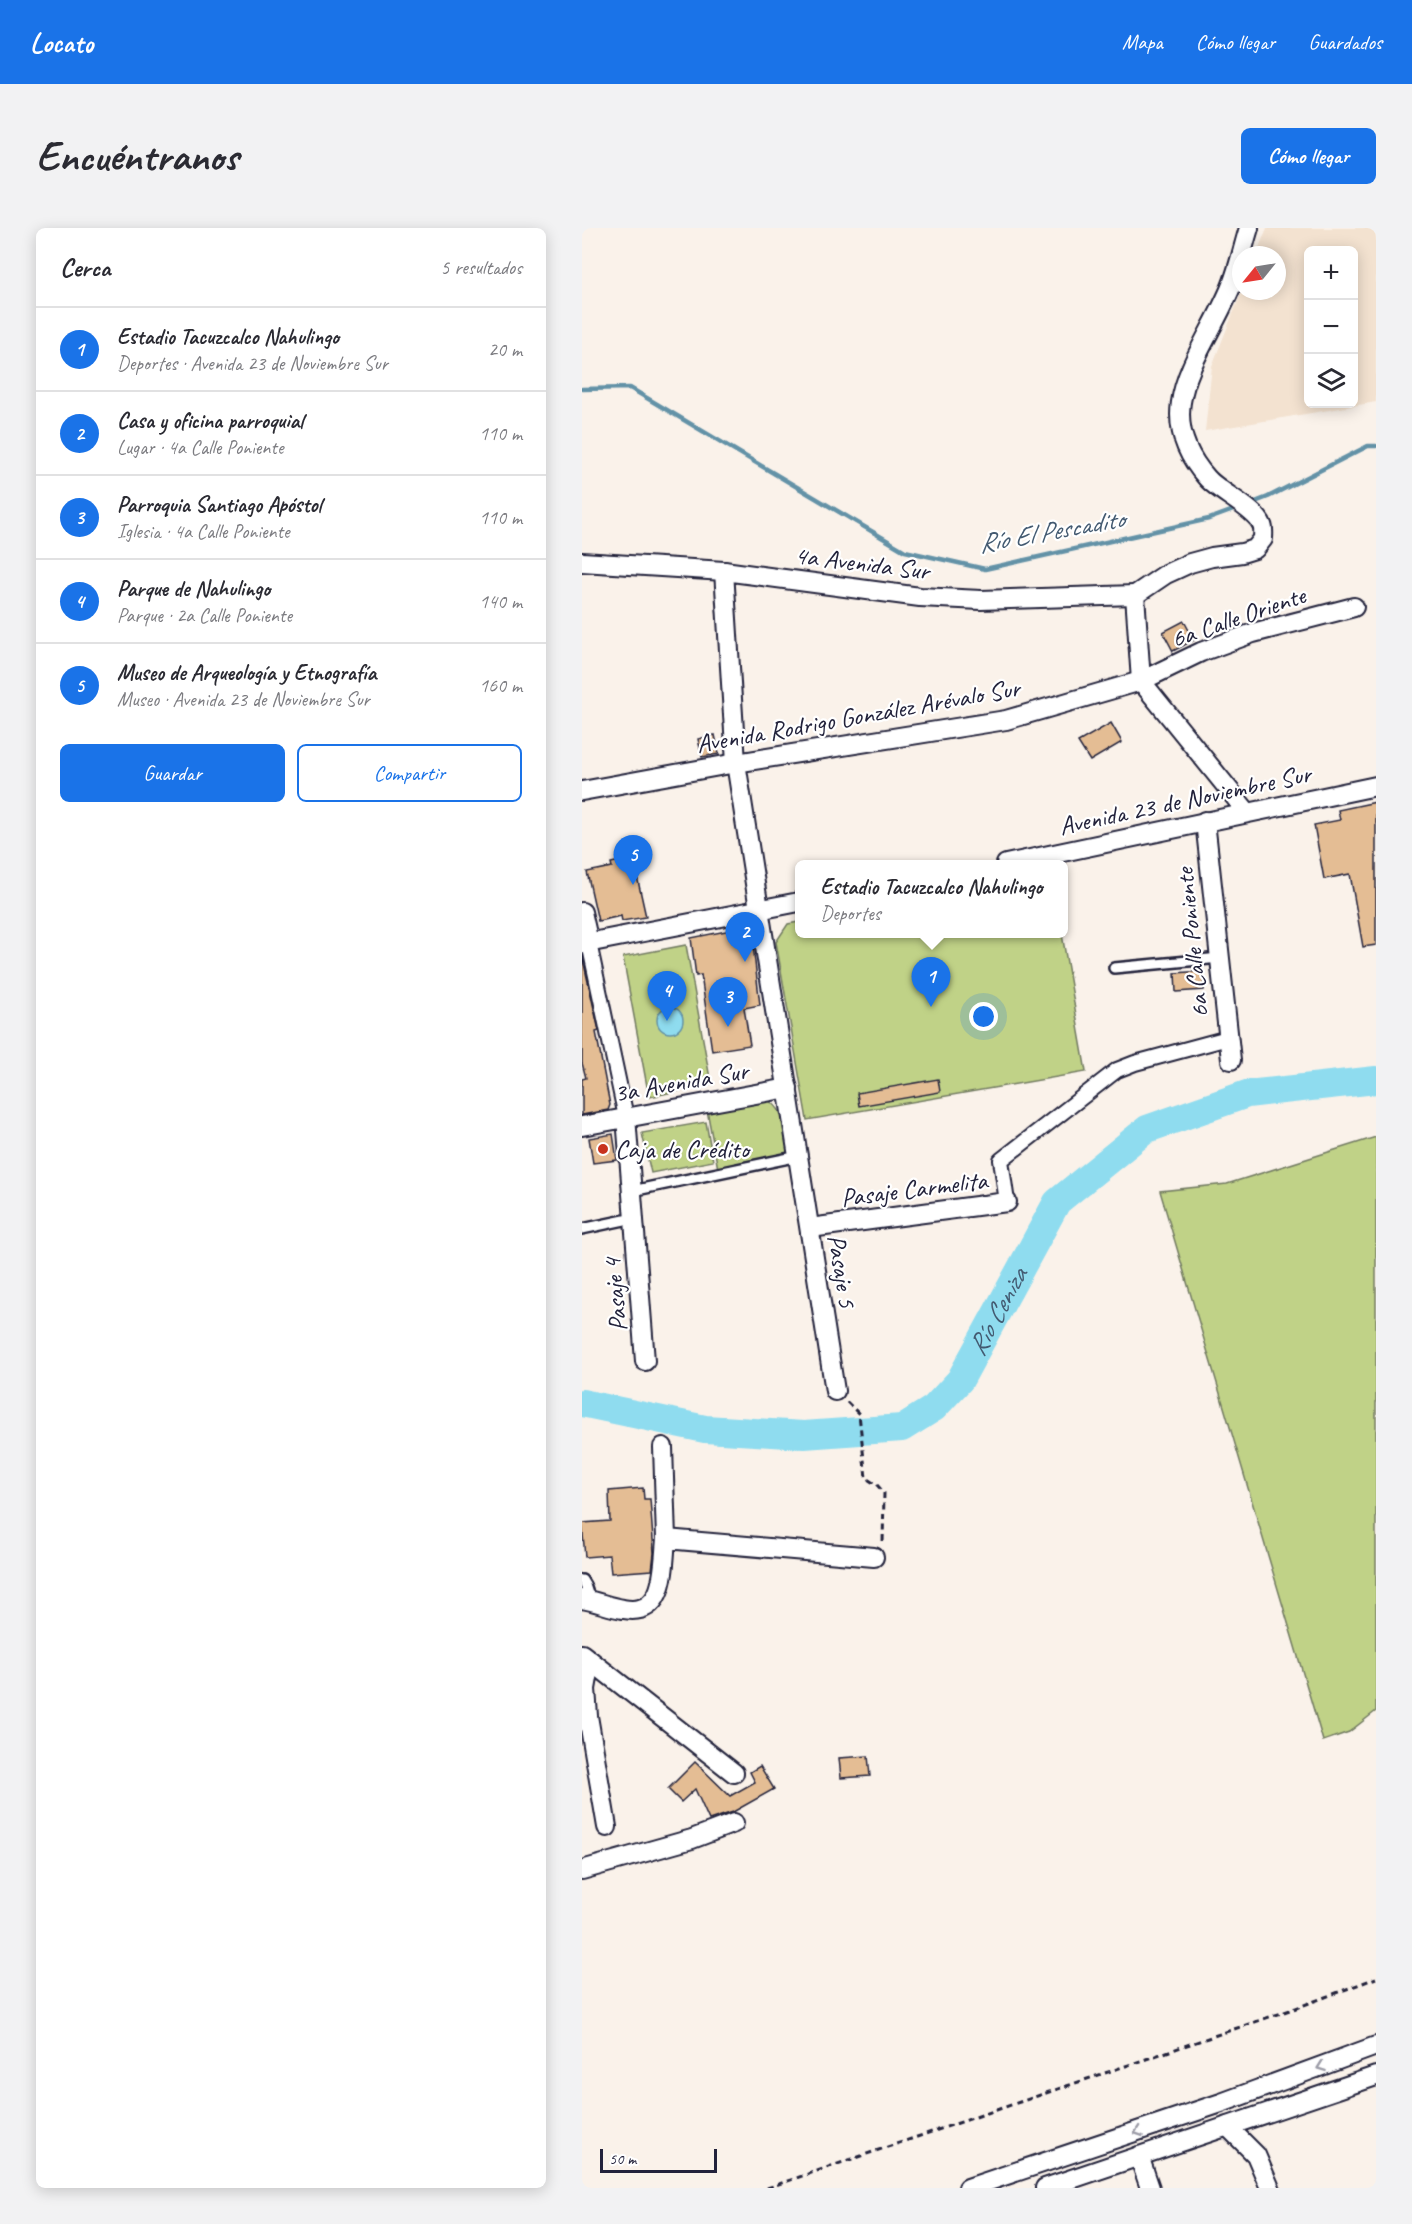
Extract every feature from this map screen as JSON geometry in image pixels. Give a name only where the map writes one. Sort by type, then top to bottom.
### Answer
[{"type":"street","points":[[1247,812],[1141,681],[1136,595],[1166,574],[1190,563],[1255,549],[1263,539],[1262,526],[1257,517],[1209,480],[1192,461],[1180,431],[1179,406],[1188,375],[1229,292],[1249,228]]},
{"type":"street","name":"4a Avenida Sur","points":[[582,562],[724,570],[920,597],[981,600],[1136,595]]},
{"type":"street","name":"Pasaje 5","points":[[724,570],[736,763],[835,1391]]},
{"type":"street","name":"6a Calle Oriente","points":[[1141,681],[1200,652],[1253,633],[1353,607]]},
{"type":"street","name":"Avenida Rodrigo González Arévalo Sur","points":[[582,791],[736,763],[1006,720],[1141,681]]},
{"type":"street","name":"Avenida 23 de Noviembre Sur","points":[[1025,860],[1376,786]]},
{"type":"street","name":"6a Calle Poniente","points":[[1205,821],[1230,1060]]},
{"type":"street","points":[[586,943],[795,903]]},
{"type":"street","points":[[582,912],[586,943],[626,1117]]},
{"type":"street","name":"Pasaje Carmelita","points":[[810,1227],[1007,1202],[1001,1160],[1109,1075],[1135,1063],[1228,1038]]},
{"type":"street","name":"3a Avenida Sur","points":[[582,1126],[788,1088]]},
{"type":"street","name":"Pasaje 4","points":[[626,1117],[645,1361]]},
{"type":"street","points":[[586,1600],[624,1610],[641,1611],[654,1602],[662,1584],[666,1539],[663,1446]]},
{"type":"street","points":[[666,1539],[874,1557]]},
{"type":"street","points":[[586,1658],[734,1773]]},
{"type":"street","points":[[586,1658],[588,1716],[607,1827]]},
{"type":"street","points":[[582,1870],[692,1839],[734,1823]]},
{"type":"street","points":[[968,2188],[1210,2107],[1376,2046]]},
{"type":"street","points":[[1045,2188],[1376,2076]]},
{"type":"street","points":[[1227,2126],[1256,2156],[1270,2188]]},
{"type":"street","points":[[1139,2156],[1150,2188]]},
{"type":"lane","points":[[1114,968],[1220,958]]},
{"type":"lane","points":[[632,1191],[799,1156]]},
{"type":"lane","points":[[582,1229],[634,1218]]},
{"type":"lane","points":[[582,1580],[585,1585],[586,1600]]},
{"type":"path","points":[[859,1414],[866,1478],[884,1493],[883,1545],[874,1557]]},
{"type":"path","points":[[767,2188],[1296,2008],[1376,1978]]},
{"type":"shaded area","points":[[1267,228],[1376,228],[1376,402],[1358,405],[1358,246],[1304,246],[1304,408],[1341,408],[1205,431],[1212,366],[1238,300],[1286,300],[1286,246],[1260,246]]},
{"type":"green space","points":[[795,923],[795,938],[1063,938],[1086,1072],[807,1120],[776,942],[788,924]]},
{"type":"green space","points":[[686,945],[711,1084],[649,1097],[623,957]]},
{"type":"green space","points":[[765,1100],[772,1103],[781,1114],[790,1155],[718,1169],[707,1110]]},
{"type":"green space","points":[[706,1122],[713,1161],[651,1173],[642,1133]]},
{"type":"green space","points":[[1376,1137],[1376,1711],[1349,1732],[1323,1741],[1160,1191],[1227,1184]]},
{"type":"water","points":[[670,1007],[679,1011],[683,1020],[679,1029],[670,1033],[661,1029],[657,1020],[661,1011]]},
{"type":"building","points":[[1184,621],[1194,640],[1173,651],[1163,632]]},
{"type":"building","points":[[1111,723],[1122,742],[1090,761],[1078,742]]},
{"type":"building","points":[[715,735],[719,754],[702,757],[698,739]]},
{"type":"building","points":[[1376,802],[1376,945],[1363,947],[1350,874],[1324,879],[1314,825],[1340,820],[1338,810]]},
{"type":"building","points":[[633,858],[646,917],[622,921],[621,916],[598,921],[587,872],[612,867],[611,863]]},
{"type":"building","points":[[736,929],[749,932],[752,937],[760,1005],[744,1008],[750,1045],[712,1051],[701,975],[696,976],[691,938]]},
{"type":"building","points":[[582,955],[599,1031],[596,1032],[610,1105],[608,1110],[582,1115],[582,1079],[586,1078],[582,1063]]},
{"type":"building","points":[[1203,971],[1204,990],[1176,992],[1175,973]]},
{"type":"building","points":[[938,1079],[940,1092],[859,1106],[857,1093]]},
{"type":"building","name":"Caja de Crédito","points":[[613,1134],[617,1160],[593,1163],[589,1138]]},
{"type":"building","points":[[643,1488],[644,1499],[650,1499],[654,1553],[652,1570],[611,1573],[609,1555],[585,1557],[582,1523],[610,1521],[609,1491]]},
{"type":"building","points":[[868,1756],[870,1776],[841,1778],[839,1758]]},
{"type":"building","points":[[695,1762],[730,1796],[755,1782],[750,1772],[760,1766],[774,1789],[733,1812],[709,1820],[695,1789],[681,1802],[668,1789]]},
{"type":"waterway","name":"Río El Pescadito","points":[[582,389],[630,388],[905,551],[985,569],[1209,519],[1239,508]]},
{"type":"waterway","name":"Río El Pescadito","points":[[1250,504],[1368,446],[1376,446]]},
{"type":"waterway","name":"Río Ceniza","points":[[582,1403],[705,1429],[804,1435],[902,1428],[934,1408],[960,1380],[1057,1202],[1147,1129],[1247,1094],[1376,1080]]},
{"type":"place","name":"Museo de Arqueología y Etnografía","points":[[633,885]]},
{"type":"place","name":"Casa y oficina parroquial","points":[[745,962]]},
{"type":"place","name":"Estadio Tacuzcalco Nahulingo","points":[[931,1007]]},
{"type":"place","name":"Parque de Nahulingo","points":[[667,1021]]},
{"type":"place","name":"Parroquia Santiago Apóstol","points":[[728,1027]]},
{"type":"place","name":"Caja de Crédito","points":[[603,1149]]}]
